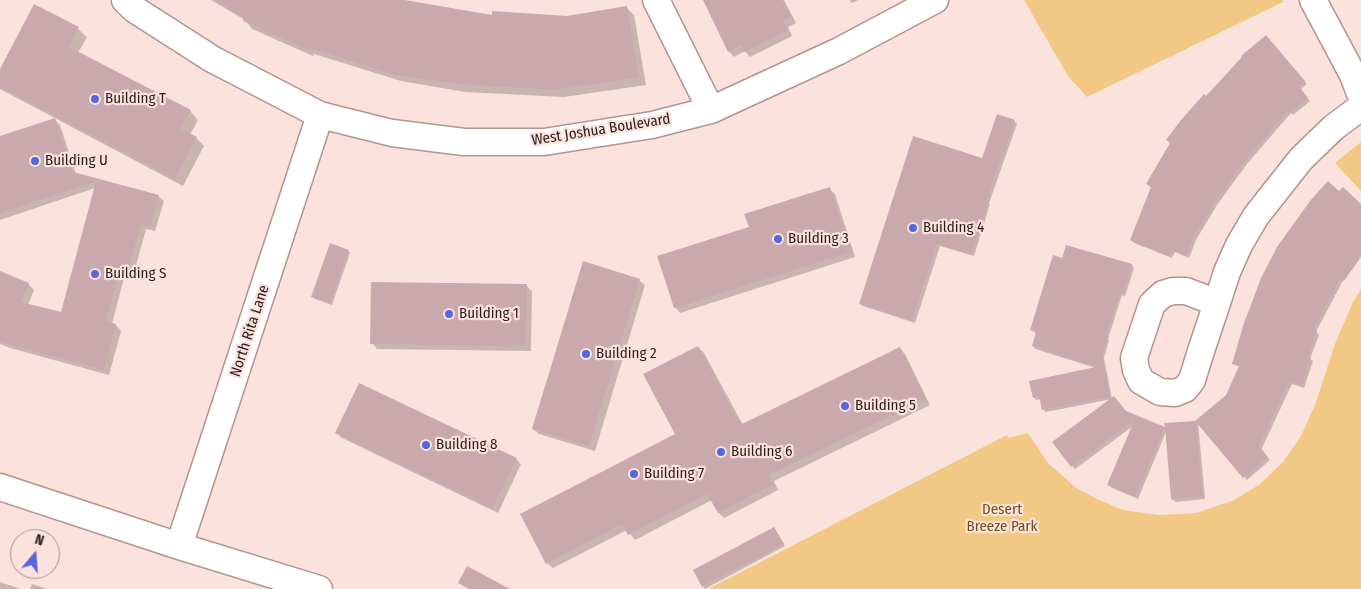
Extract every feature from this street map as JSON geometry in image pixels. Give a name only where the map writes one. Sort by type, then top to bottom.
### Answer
[{"type":"street","name":"West Joshua Boulevard","points":[[125,0],[134,9],[212,59],[320,115],[392,133],[464,142],[544,142],[652,125],[711,110],[839,51],[936,0]]},
{"type":"street","points":[[656,0],[711,110]]},
{"type":"street","points":[[1313,0],[1353,75],[1361,96]]},
{"type":"street","points":[[1217,303],[1227,272],[1256,216],[1301,159],[1333,128],[1361,107]]},
{"type":"street","name":"North Rita Lane","points":[[179,546],[320,115]]},
{"type":"street","points":[[0,487],[179,546],[319,589]]},
{"type":"green space","points":[[1024,0],[1282,0],[1283,2],[1087,97],[1068,76]]},
{"type":"green space","points":[[1361,142],[1361,191],[1335,163]]},
{"type":"green space","name":"Desert Breeze Park","points":[[1361,289],[1361,589],[708,589],[1007,435],[1008,438],[1028,433],[1048,463],[1076,488],[1123,510],[1159,515],[1196,513],[1232,501],[1259,485],[1283,462],[1301,436],[1315,405],[1335,344],[1353,302]]},
{"type":"building","points":[[214,0],[405,0],[492,15],[492,11],[567,16],[627,6],[639,77],[555,90],[456,84],[392,74],[306,47],[305,49],[243,21],[244,18]]},
{"type":"building","points":[[703,0],[782,0],[791,17],[783,21],[788,30],[744,52],[741,45],[728,52]]},
{"type":"building","name":"Building T","points":[[34,4],[79,27],[69,47],[191,110],[181,129],[197,137],[175,179],[0,87],[0,69]]},
{"type":"building","points":[[1266,35],[1305,81],[1299,86],[1308,98],[1290,113],[1288,111],[1245,161],[1215,202],[1194,237],[1186,256],[1172,250],[1169,256],[1130,240],[1151,187],[1146,184],[1170,143],[1166,140],[1204,94],[1206,96],[1241,56]]},
{"type":"building","name":"Building 4","points":[[997,114],[1015,120],[987,200],[989,201],[972,255],[937,244],[912,321],[859,304],[913,136],[982,158]]},
{"type":"building","points":[[55,118],[73,172],[159,195],[150,226],[141,224],[127,275],[119,273],[106,321],[116,324],[104,370],[0,342],[0,271],[29,283],[21,302],[61,312],[96,181],[0,213],[0,136]]},
{"type":"building","points":[[1328,181],[1339,191],[1343,187],[1361,204],[1361,257],[1344,281],[1340,278],[1314,330],[1317,331],[1308,357],[1311,358],[1302,386],[1289,382],[1259,446],[1268,457],[1243,478],[1196,422],[1203,497],[1171,499],[1164,423],[1195,421],[1226,395],[1239,366],[1232,364],[1243,326],[1261,278],[1277,247],[1310,201]]},
{"type":"building","name":"Building 3","points":[[830,187],[851,252],[674,308],[657,256],[749,227],[744,214]]},
{"type":"building","points":[[330,243],[349,250],[330,303],[311,297]]},
{"type":"building","points":[[1066,245],[1132,264],[1123,294],[1120,293],[1102,355],[1110,397],[1042,410],[1039,396],[1033,398],[1029,381],[1096,367],[1032,346],[1036,332],[1030,330],[1053,255],[1062,258]]},
{"type":"building","name":"Building 2","points":[[583,261],[640,279],[589,446],[532,429]]},
{"type":"building","name":"Building 1","points":[[371,282],[527,284],[526,346],[370,344]]},
{"type":"building","points":[[698,346],[738,420],[742,424],[900,347],[926,399],[769,475],[774,484],[718,513],[707,494],[628,535],[622,524],[546,564],[520,514],[675,434],[643,374]]},
{"type":"building","name":"Building 8","points":[[359,383],[517,458],[492,508],[335,433]]},
{"type":"building","points":[[1114,396],[1126,411],[1165,427],[1136,497],[1107,485],[1134,421],[1071,467],[1052,442]]},
{"type":"building","points":[[774,527],[784,544],[702,587],[693,570]]},
{"type":"building","points":[[467,566],[510,589],[469,589],[458,583]]},
{"type":"place","name":"Building T","points":[[95,99]]},
{"type":"place","name":"Building U","points":[[35,161]]},
{"type":"place","name":"Building 4","points":[[913,228]]},
{"type":"place","name":"Building 3","points":[[778,239]]},
{"type":"place","name":"Building S","points":[[95,274]]},
{"type":"place","name":"Building 1","points":[[449,314]]},
{"type":"place","name":"Building 2","points":[[586,354]]},
{"type":"place","name":"Building 5","points":[[845,406]]},
{"type":"place","name":"Building 8","points":[[426,445]]},
{"type":"place","name":"Building 6","points":[[721,452]]},
{"type":"place","name":"Building 7","points":[[634,474]]}]
